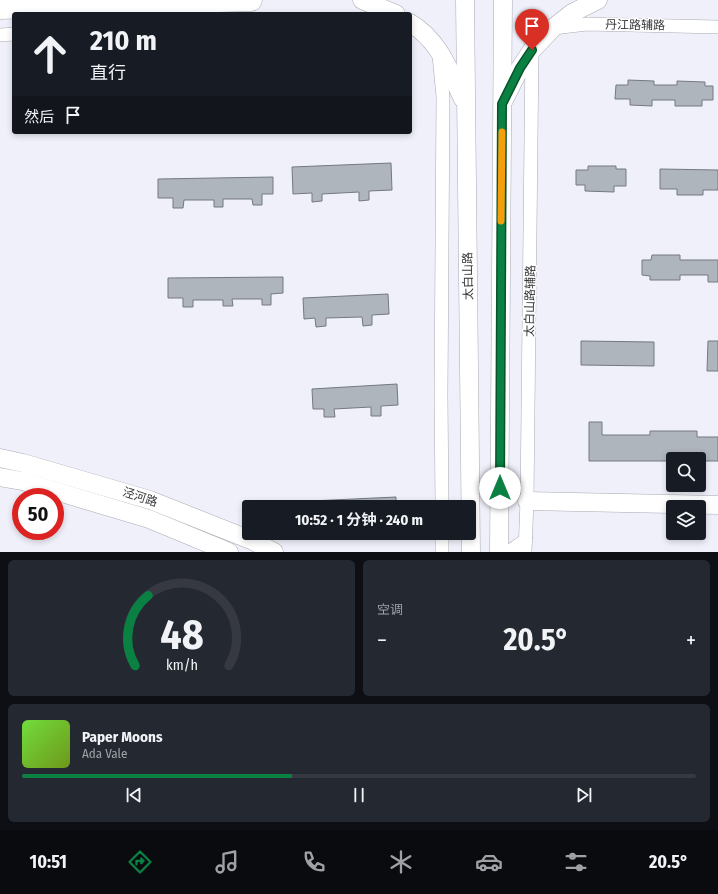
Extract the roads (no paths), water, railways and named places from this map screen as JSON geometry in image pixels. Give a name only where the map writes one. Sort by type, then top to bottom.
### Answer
[{"type":"highway","points":[[0,8],[251,0]]},
{"type":"main road","points":[[362,0],[391,12]]},
{"type":"main road","name":"太白山路","points":[[465,0],[467,542]]},
{"type":"main road","points":[[499,552],[503,0]]},
{"type":"main road","points":[[502,104],[520,68],[532,50],[553,28],[572,13],[598,0]]},
{"type":"main road","points":[[414,27],[438,49],[465,104]]},
{"type":"main road","name":"泾河路","points":[[0,458],[23,463],[150,500],[253,541],[274,552]]},
{"type":"main road","name":"泾河路","points":[[0,477],[22,481],[149,518],[229,552]]},
{"type":"main road","points":[[527,501],[718,505]]},
{"type":"street","name":"丹江路辅路","points":[[553,28],[586,24],[714,27]]},
{"type":"street","points":[[0,35],[12,34]]},
{"type":"street","points":[[438,49],[443,97],[441,387],[442,500]]},
{"type":"street","name":"太白山路辅路","points":[[525,546],[527,501],[532,50]]},
{"type":"street","points":[[442,540],[442,552]]},
{"type":"street","points":[[508,552],[525,546]]}]
